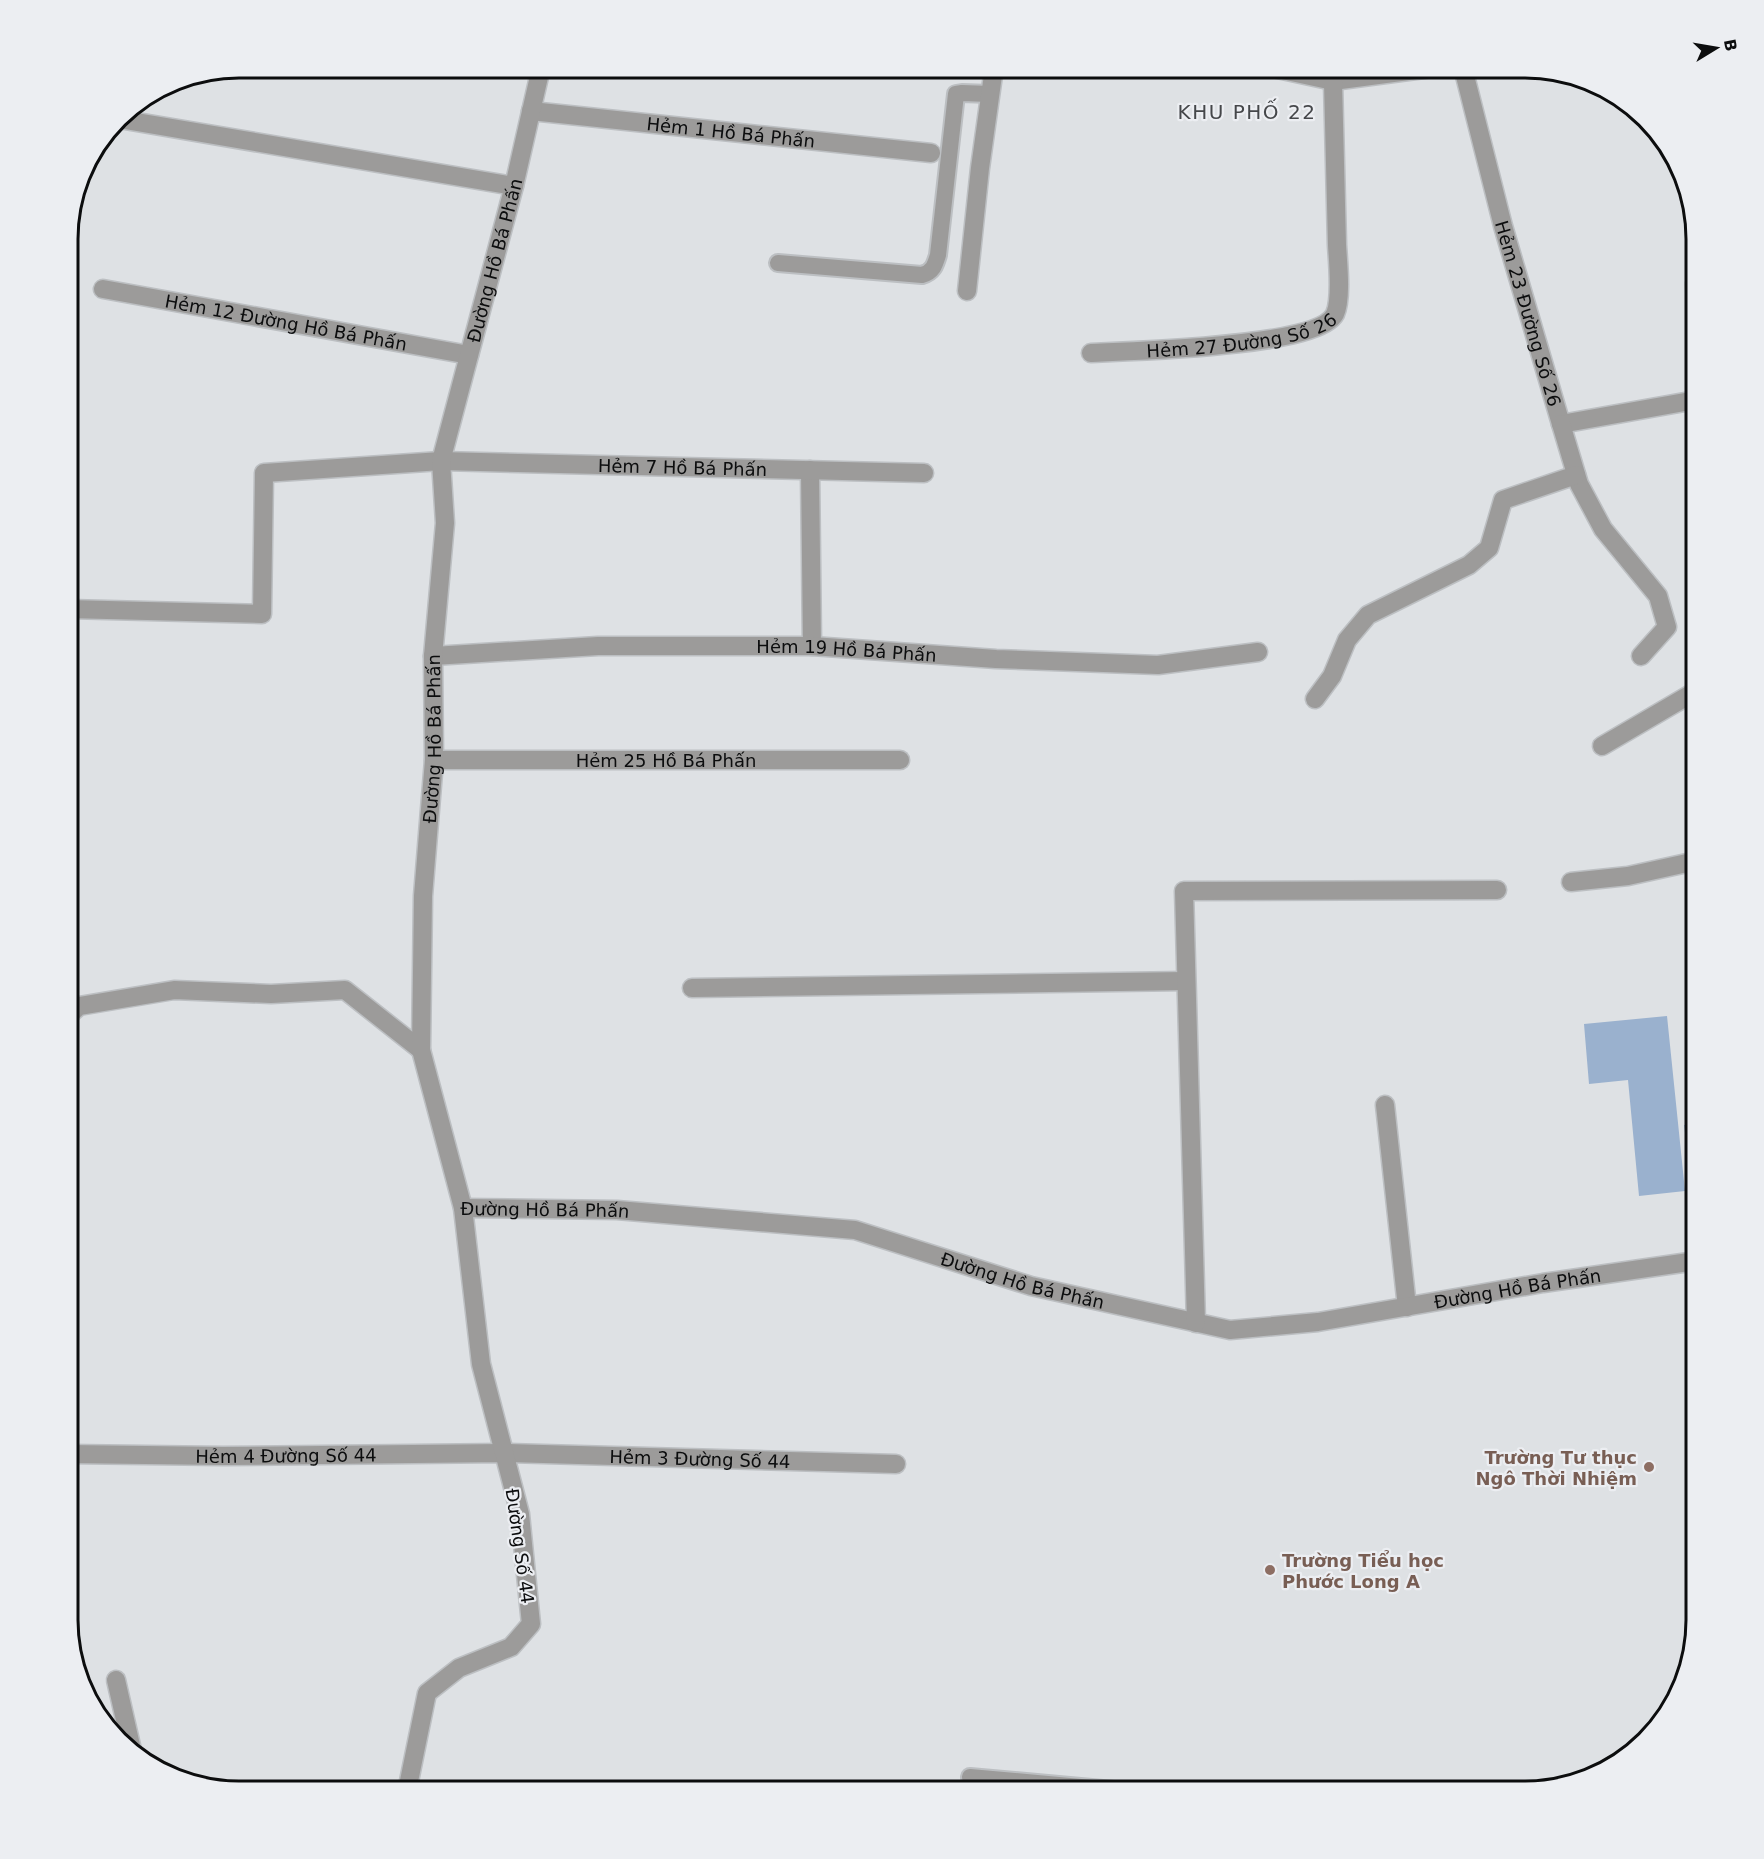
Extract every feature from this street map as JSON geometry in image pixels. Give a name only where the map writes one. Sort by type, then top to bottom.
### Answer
[{"type":"street","name":"Đường Hồ Bá Phấn","points":[[539,78],[514,186],[441,461],[445,523],[433,656],[434,760],[423,896],[421,1050],[463,1208],[617,1210],[855,1230],[1031,1286],[1230,1330],[1318,1322],[1542,1283],[1686,1262]]},
{"type":"street","points":[[967,291],[992,78]]},
{"type":"street","points":[[1319,78],[1333,81],[1356,78]]},
{"type":"street","name":"Hẻm 23 Đường Số 26","points":[[1466,78],[1503,226],[1561,424],[1686,402]]},
{"type":"street","name":"Hẻm 27 Đường Số 26","points":[[1091,353],[1223,345],[1279,338],[1320,325],[1335,314],[1338,274],[1333,81]]},
{"type":"street","name":"Hẻm 1 Hồ Bá Phấn","points":[[531,111],[932,153]]},
{"type":"street","points":[[130,121],[514,186]]},
{"type":"street","name":"Hẻm 12 Đường Hồ Bá Phấn","points":[[103,289],[469,354]]},
{"type":"street","points":[[1561,424],[1579,484],[1603,529],[1658,596],[1667,627],[1641,656]]},
{"type":"street","name":"Hẻm 7 Hồ Bá Phấn","points":[[78,609],[262,614],[264,473],[441,461],[924,473]]},
{"type":"street","points":[[810,470],[812,646]]},
{"type":"street","points":[[1315,699],[1332,676],[1347,640],[1368,615],[1469,565],[1489,548],[1503,500],[1576,475]]},
{"type":"street","name":"Hẻm 19 Hồ Bá Phấn","points":[[433,656],[598,646],[812,646],[996,659],[1158,665],[1258,652]]},
{"type":"street","points":[[1602,746],[1686,697]]},
{"type":"street","name":"Hẻm 25 Hồ Bá Phấn","points":[[434,760],[900,760]]},
{"type":"street","points":[[1570,882],[1628,876],[1686,863]]},
{"type":"street","points":[[1196,1323],[1184,891],[1497,890]]},
{"type":"street","points":[[692,988],[1186,981]]},
{"type":"street","points":[[78,1007],[174,990],[271,994],[345,990],[421,1050]]},
{"type":"street","points":[[1385,1105],[1407,1306]]},
{"type":"street","name":"Đường Số 44","points":[[409,1781],[427,1693],[459,1668],[511,1647],[531,1624],[519,1514],[481,1364],[463,1208]]},
{"type":"street","name":"Hẻm 4 Đường Số 44","points":[[78,1454],[223,1456],[504,1453]]},
{"type":"street","name":"Hẻm 3 Đường Số 44","points":[[504,1453],[896,1464]]},
{"type":"street","points":[[116,1680],[129,1737]]},
{"type":"lane","points":[[778,263],[922,275],[930,272],[936,265],[938,255],[956,94],[990,94]]},
{"type":"lane","points":[[970,1777],[1014,1781]]},
{"type":"building","points":[[1667,1016],[1685,1191],[1639,1196],[1628,1080],[1589,1084],[1584,1024]]},
{"type":"place","name":"Trường Tư thục Ngô Thời Nhiệm","points":[[1649,1467]]},
{"type":"place","name":"Trường Tiểu học Phước Long A","points":[[1270,1570]]},
{"type":"district","name":"KHU PHỐ 22","points":[[1247,112]]}]
